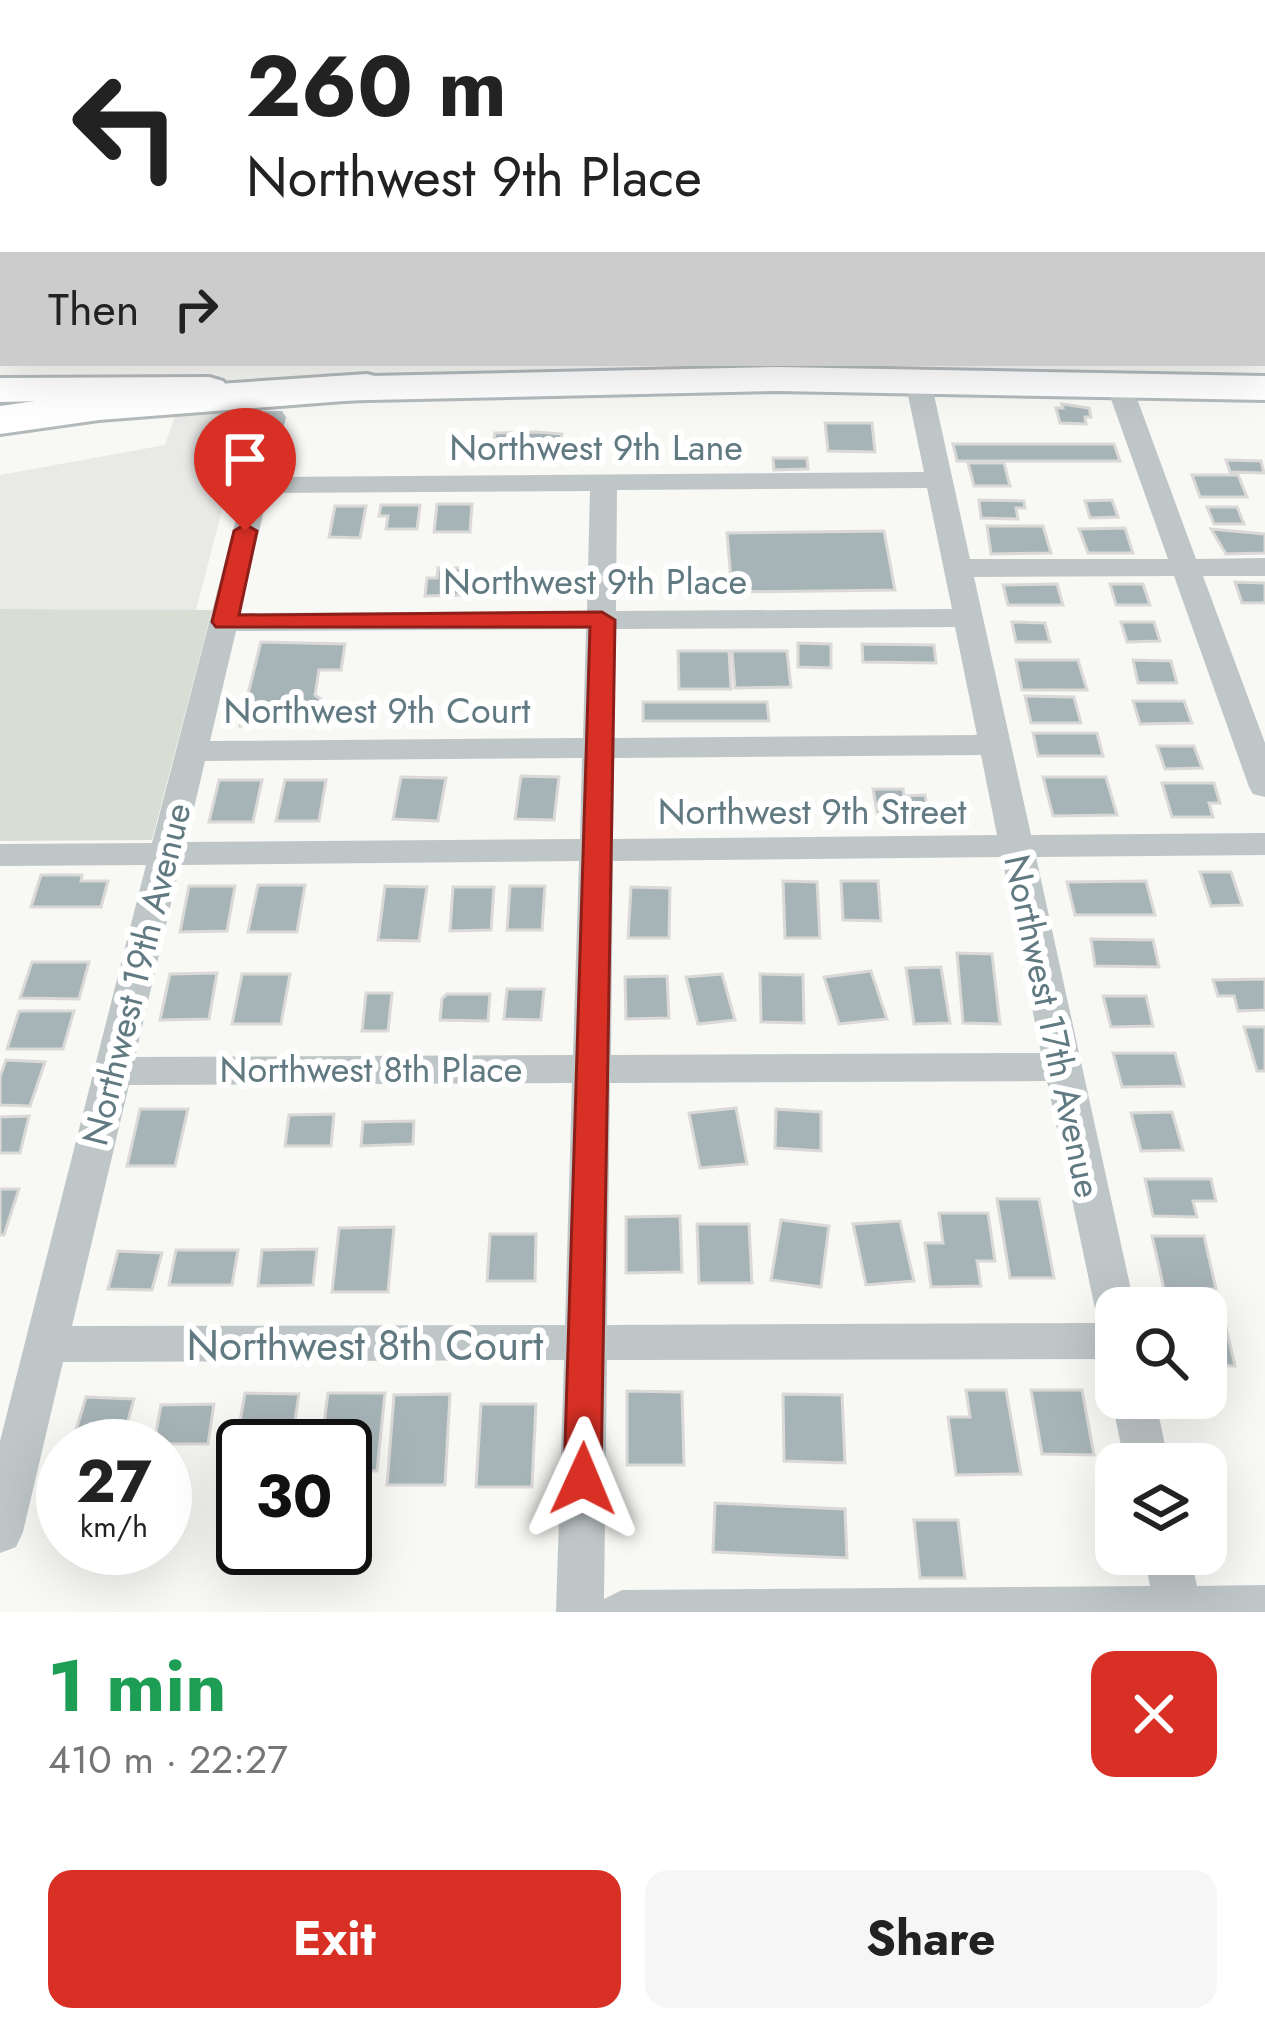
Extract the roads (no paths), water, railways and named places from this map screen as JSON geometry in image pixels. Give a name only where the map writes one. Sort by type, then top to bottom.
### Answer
[{"type":"highway","points":[[100,389],[206,366]]},
{"type":"highway","points":[[0,420],[99,406],[367,388]]},
{"type":"main road","points":[[0,389],[367,388],[778,379],[1265,388]]},
{"type":"street","name":"Northwest 17th Avenue","points":[[918,381],[1109,1287]]},
{"type":"street","points":[[1118,385],[1265,787]]},
{"type":"street","name":"Northwest 19th Avenue","points":[[0,1532],[273,417]]},
{"type":"street","name":"Northwest 9th Lane","points":[[256,485],[938,480]]},
{"type":"street","points":[[580,1612],[604,483]]},
{"type":"street","points":[[958,568],[1265,567]]},
{"type":"street","name":"Northwest 9th Place","points":[[225,622],[966,618]]},
{"type":"street","name":"Northwest 9th Court","points":[[192,751],[994,745]]},
{"type":"street","name":"Northwest 9th Street","points":[[0,855],[1265,844]]},
{"type":"street","name":"Northwest 8th Place","points":[[111,1071],[1062,1067]]},
{"type":"street","name":"Northwest 8th Court","points":[[45,1344],[1095,1341]]},
{"type":"street","points":[[1172,1575],[1179,1610]]},
{"type":"street","points":[[622,1612],[1265,1607]]}]
